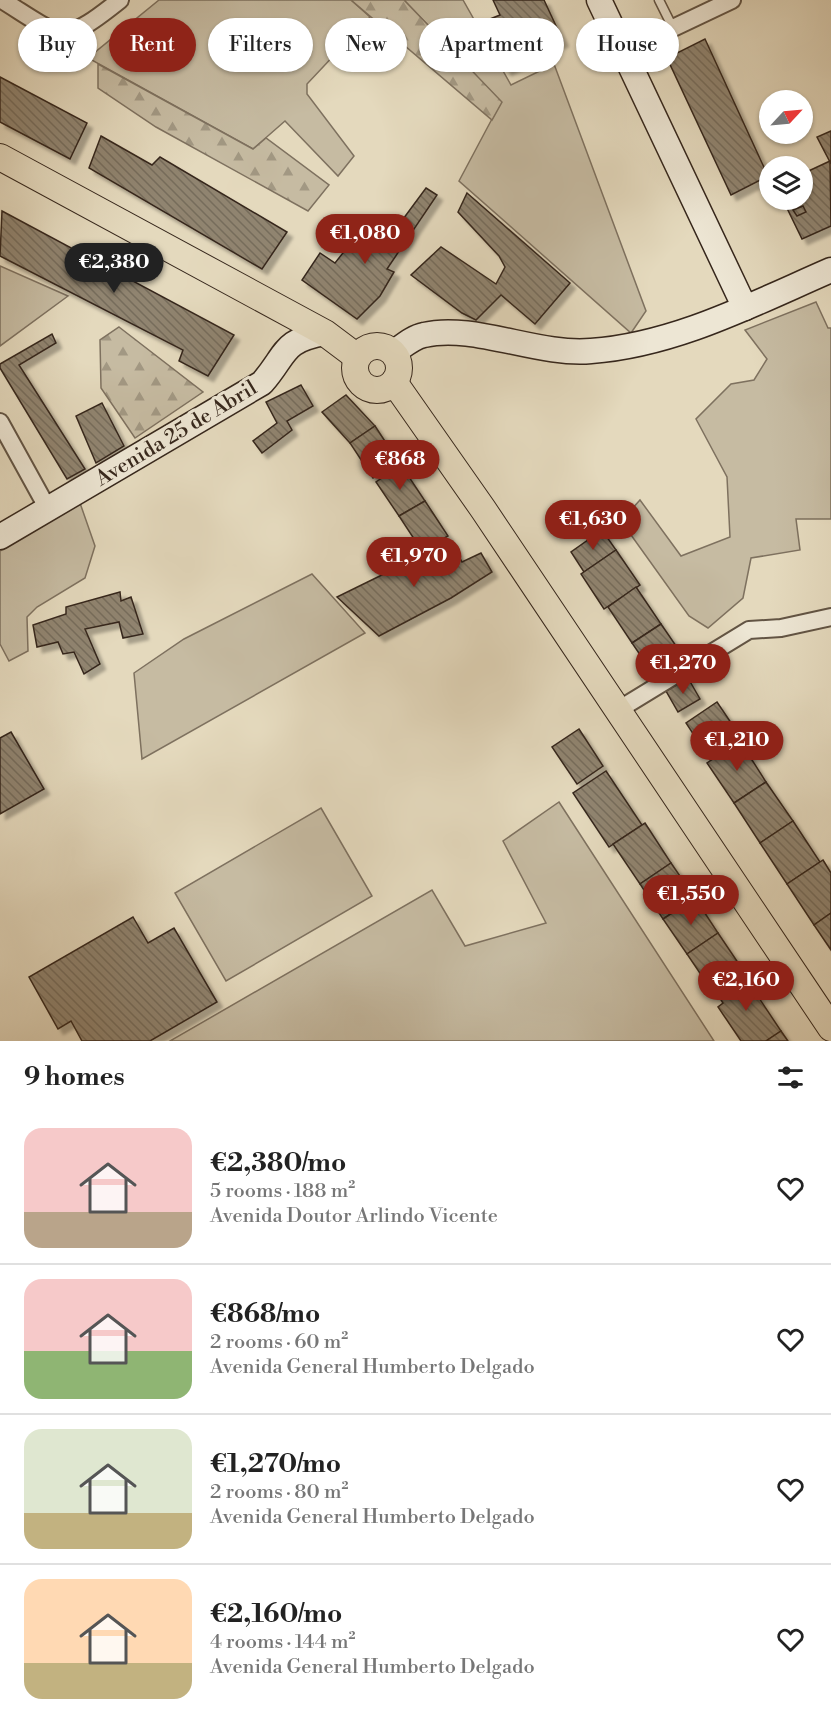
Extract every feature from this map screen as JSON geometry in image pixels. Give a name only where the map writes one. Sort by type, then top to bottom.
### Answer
[{"type":"main road","points":[[599,0],[745,308]]},
{"type":"main road","points":[[0,157],[325,333],[357,357]]},
{"type":"main road","points":[[393,353],[422,335],[436,333],[466,334],[540,349],[589,352],[635,345],[694,328],[831,270]]},
{"type":"main road","name":"Avenida 25 de Abril","points":[[0,537],[262,383],[289,344],[302,338],[325,333]]},
{"type":"main road","points":[[374,346],[381,346],[393,353],[399,371],[394,382],[380,391],[364,387],[355,373],[357,357],[374,346]]},
{"type":"main road","points":[[394,382],[423,421],[831,1028]]},
{"type":"street","points":[[2,0],[47,28],[66,33],[93,22],[120,0]]},
{"type":"street","points":[[679,25],[732,0]]},
{"type":"street","points":[[0,422],[6,446],[48,509]]},
{"type":"street","points":[[618,710],[748,630],[781,628],[831,617]]},
{"type":"lane","points":[[659,0],[667,18]]},
{"type":"green space","points":[[159,0],[351,0],[370,17],[325,18],[325,65],[307,84],[307,94],[354,156],[338,176],[285,121],[253,149],[113,72],[196,72],[196,18],[137,18]]},
{"type":"green space","points":[[351,0],[404,0],[421,18],[419,18],[419,58],[407,48],[407,18],[372,18]]},
{"type":"green space","points":[[404,0],[463,0],[473,18],[421,18]]},
{"type":"green space","points":[[109,41],[109,70],[97,63],[97,51]]},
{"type":"green space","points":[[98,64],[253,149],[266,138],[329,185],[308,211],[156,127],[98,88]]},
{"type":"green space","points":[[436,72],[473,72],[502,102],[492,120]]},
{"type":"green space","points":[[472,72],[504,72],[511,85],[538,72],[557,72],[646,311],[631,333],[459,181],[501,102]]},
{"type":"green space","points":[[0,266],[68,296],[0,346]]},
{"type":"green space","points":[[816,302],[828,328],[831,328],[831,519],[796,519],[800,550],[751,558],[743,598],[708,628],[689,616],[621,521],[640,500],[681,556],[730,537],[727,477],[696,419],[731,384],[754,380],[767,359],[745,330]]},
{"type":"green space","points":[[119,327],[203,392],[135,438],[101,388],[100,340]]},
{"type":"green space","points":[[80,503],[95,546],[85,578],[37,607],[27,617],[28,651],[9,661],[0,644],[0,551]]},
{"type":"green space","points":[[312,574],[365,633],[142,759],[134,673],[184,639]]},
{"type":"green space","points":[[559,802],[714,1041],[170,1041],[432,890],[465,946],[546,923],[503,841]]},
{"type":"green space","points":[[321,808],[372,896],[226,981],[175,893]]},
{"type":"building","points":[[493,0],[544,0],[552,18],[492,18],[500,15]]},
{"type":"building","points":[[705,39],[759,156],[759,181],[731,195],[674,72],[679,72],[679,52]]},
{"type":"building","points":[[0,77],[87,123],[70,159],[0,122]]},
{"type":"building","points":[[831,131],[831,164],[817,137]]},
{"type":"building","points":[[101,136],[152,165],[160,157],[287,232],[262,269],[89,168]]},
{"type":"building","points":[[830,161],[831,226],[802,239],[788,210],[813,210],[813,169]]},
{"type":"building","points":[[426,188],[437,195],[387,269],[394,272],[380,296],[357,319],[302,280],[320,253],[335,263],[350,244],[364,255],[385,227],[392,234]]},
{"type":"building","points":[[467,193],[570,283],[535,324],[501,295],[476,320],[462,313],[411,275],[441,247],[496,284],[505,267],[499,256],[458,212]]},
{"type":"building","points":[[793,210],[805,210],[806,212],[797,216]]},
{"type":"building","points":[[2,211],[234,335],[208,376],[179,361],[183,350],[0,256]]},
{"type":"building","points":[[52,334],[56,343],[19,365],[85,469],[67,479],[0,368],[0,364]]},
{"type":"building","points":[[301,385],[313,406],[287,421],[292,430],[262,453],[253,441],[277,423],[266,402]]},
{"type":"building","points":[[346,395],[375,426],[350,443],[322,412]]},
{"type":"building","points":[[102,403],[124,446],[96,463],[76,416]]},
{"type":"building","points":[[375,426],[398,461],[373,478],[350,443]]},
{"type":"building","points":[[401,465],[425,501],[399,516],[376,482]]},
{"type":"building","points":[[425,501],[448,536],[422,551],[399,516]]},
{"type":"building","points":[[602,530],[616,550],[584,572],[571,552]]},
{"type":"building","points":[[451,541],[462,562],[481,553],[492,572],[451,598],[379,636],[337,597]]},
{"type":"building","points":[[616,550],[640,585],[604,609],[581,574]]},
{"type":"building","points":[[636,587],[661,624],[632,643],[608,607]]},
{"type":"building","points":[[120,592],[121,601],[131,597],[143,634],[123,638],[119,622],[85,629],[100,664],[84,674],[74,652],[63,654],[58,642],[37,647],[33,625],[66,614],[66,607]]},
{"type":"building","points":[[661,624],[685,659],[656,678],[632,643]]},
{"type":"building","points":[[688,678],[700,699],[678,712],[666,691]]},
{"type":"building","points":[[717,702],[742,739],[711,761],[686,723]]},
{"type":"building","points":[[579,729],[603,766],[577,784],[552,747]]},
{"type":"building","points":[[11,732],[44,789],[0,814],[0,738]]},
{"type":"building","points":[[740,741],[766,782],[734,803],[707,763]]},
{"type":"building","points":[[606,771],[642,825],[609,847],[573,793]]},
{"type":"building","points":[[766,782],[793,821],[760,843],[734,803]]},
{"type":"building","points":[[793,821],[820,862],[787,884],[760,843]]},
{"type":"building","points":[[645,823],[671,863],[640,884],[613,844]]},
{"type":"building","points":[[823,860],[831,873],[831,913],[814,925],[787,884]]},
{"type":"building","points":[[671,863],[695,898],[663,919],[640,884]]},
{"type":"building","points":[[695,898],[718,933],[687,954],[663,919]]},
{"type":"building","points":[[831,913],[831,950],[814,925]]},
{"type":"building","points":[[133,917],[148,943],[174,928],[217,1002],[150,1041],[82,1041],[71,1021],[58,1029],[29,977]]},
{"type":"building","points":[[718,933],[745,973],[714,994],[687,954]]},
{"type":"building","points":[[743,974],[781,1031],[766,1041],[741,1041],[718,1007],[723,1003],[716,992]]},
{"type":"building","points":[[781,1031],[788,1041],[766,1041]]}]
